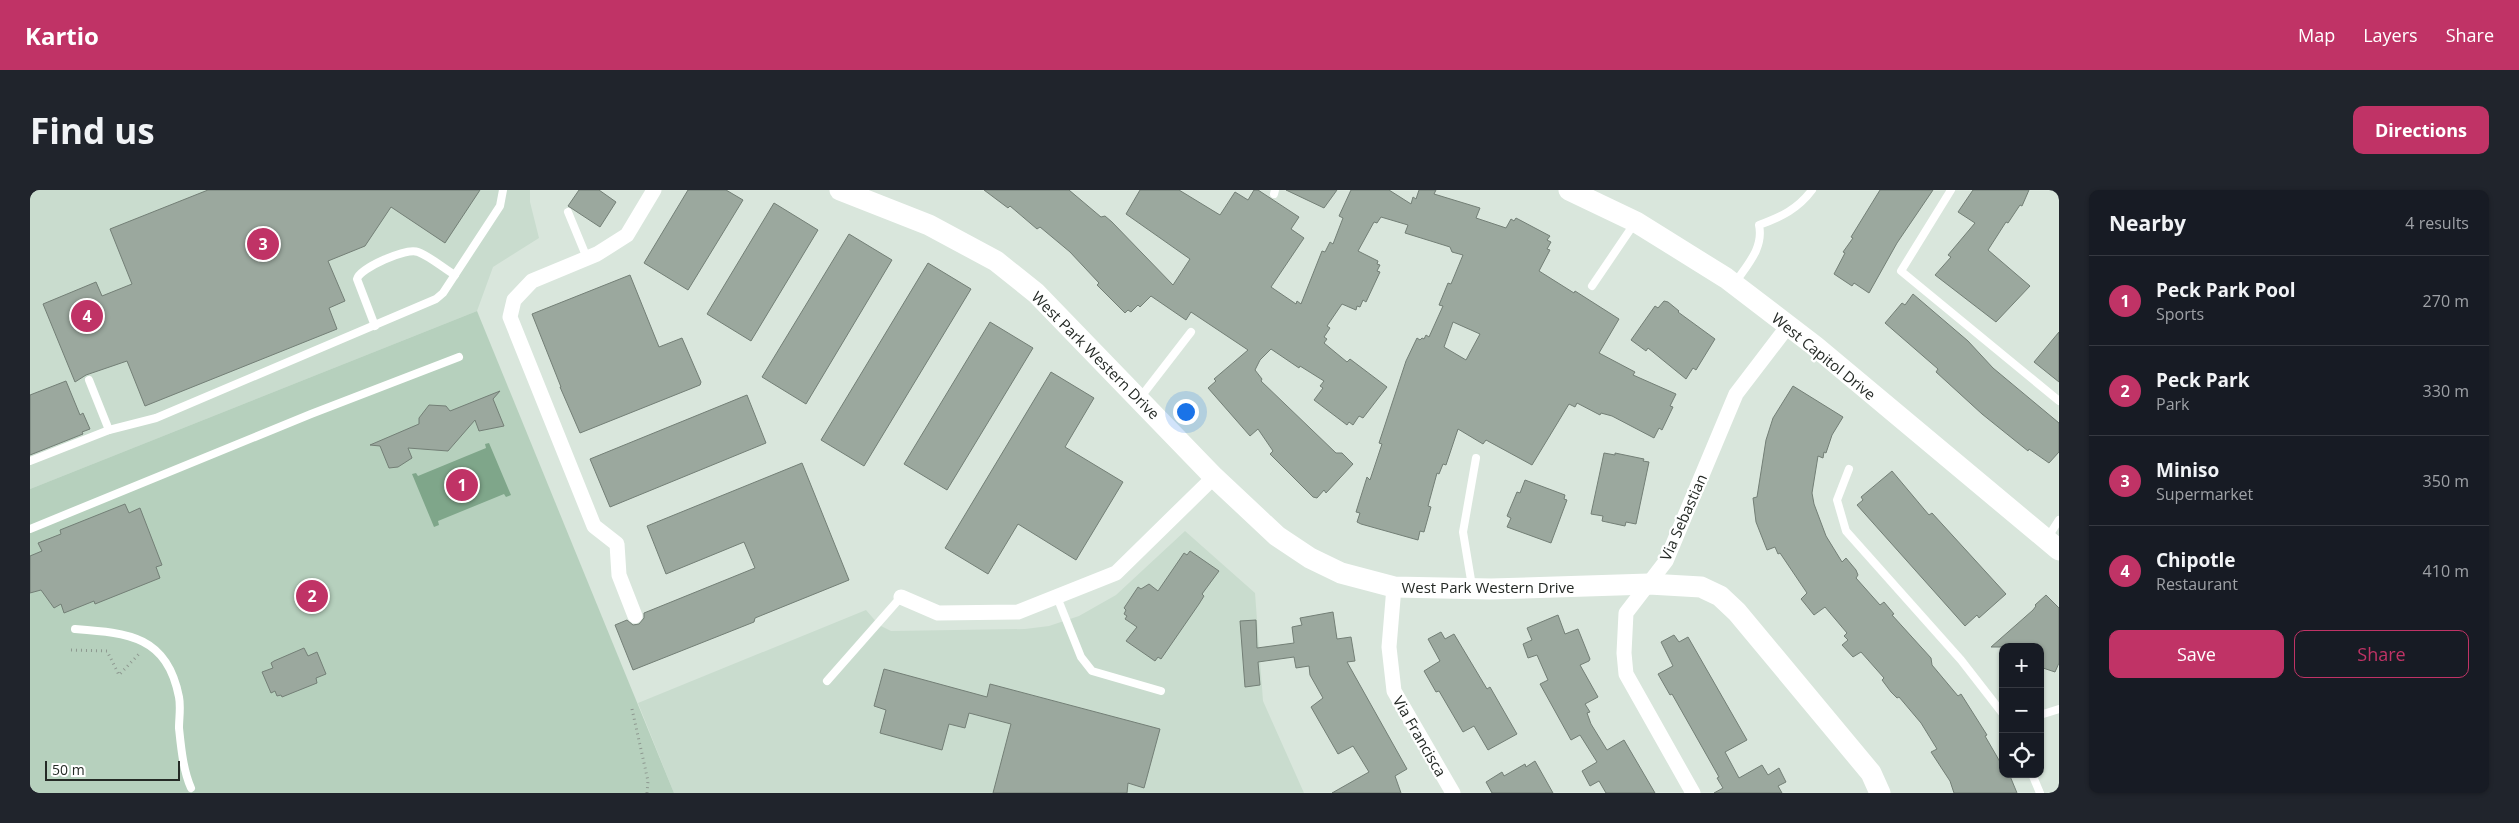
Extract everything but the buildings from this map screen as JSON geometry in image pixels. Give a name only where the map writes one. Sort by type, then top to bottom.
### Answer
[{"type":"street","points":[[636,616],[619,575],[617,544],[594,526],[510,317],[514,300],[532,281],[587,258],[627,235],[654,190]]},
{"type":"street","name":"West Capitol Drive","points":[[1569,190],[1636,222],[1694,256],[1734,284],[1815,346],[2053,544]]},
{"type":"street","name":"West Park Western Drive","points":[[854,192],[929,225],[996,261],[1036,293],[1140,398],[1214,477],[1277,536],[1310,558],[1341,573],[1394,587],[1472,588],[1649,584],[1701,587],[1720,596],[1737,612],[1871,773],[1880,793]]},
{"type":"street","name":"Via Sebastian","points":[[1693,793],[1626,674],[1624,653],[1626,613],[1666,561],[1736,394],[1788,326]]},
{"type":"street","points":[[901,597],[938,613],[1018,612],[1116,573],[1214,477]]},
{"type":"street","name":"Via Francisca","points":[[1394,587],[1389,647],[1394,691],[1453,793]]},
{"type":"lane","points":[[30,462],[109,430],[156,418],[436,299],[443,293],[500,206],[503,190]]},
{"type":"lane","points":[[1734,284],[1758,249],[1762,236],[1759,225],[1793,210],[1804,201],[1812,190]]},
{"type":"lane","points":[[1951,190],[1902,271],[2059,401]]},
{"type":"lane","points":[[568,212],[587,258]]},
{"type":"lane","points":[[1592,286],[1636,222]]},
{"type":"lane","points":[[374,326],[357,279],[363,270],[409,251],[418,252],[455,275]]},
{"type":"lane","points":[[1140,398],[1190,332]]},
{"type":"lane","points":[[30,529],[311,414],[460,357]]},
{"type":"lane","points":[[89,380],[109,430]]},
{"type":"lane","points":[[1472,588],[1464,532],[1476,458]]},
{"type":"lane","points":[[1850,469],[1837,500],[1846,531],[1961,660],[1999,709]]},
{"type":"lane","points":[[2053,544],[2059,520]]},
{"type":"lane","points":[[827,681],[901,597]]},
{"type":"lane","points":[[1057,597],[1081,657],[1092,671],[1161,691]]},
{"type":"lane","points":[[75,629],[104,631],[149,644],[162,655],[179,698],[179,728],[187,778],[191,788]]},
{"type":"lane","points":[[2044,714],[2059,708]]},
{"type":"lane","points":[[2034,778],[2040,793]]},
{"type":"path","points":[[70,650],[107,651],[119,675],[149,644]]},
{"type":"path","points":[[632,709],[648,781],[647,793]]},
{"type":"shaded area","points":[[30,190],[530,190],[530,202],[539,238],[493,267],[477,311],[30,489]]},
{"type":"shaded area","points":[[477,311],[674,793],[30,793],[30,489]]},
{"type":"shaded area","points":[[489,443],[511,495],[506,497],[504,494],[438,521],[439,525],[434,527],[412,474],[416,473],[418,476],[486,448],[485,444]]},
{"type":"shaded area","points":[[1185,531],[1255,593],[1263,701],[1304,793],[674,793],[638,703],[866,610],[879,625],[891,631],[1025,629],[1049,626],[1079,616],[1116,595]]},
{"type":"place","name":"Miniso","points":[[263,244]]},
{"type":"place","name":"Chipotle","points":[[87,316]]},
{"type":"place","name":"Peck Park Pool","points":[[462,485]]},
{"type":"place","name":"Peck Park","points":[[312,596]]}]
